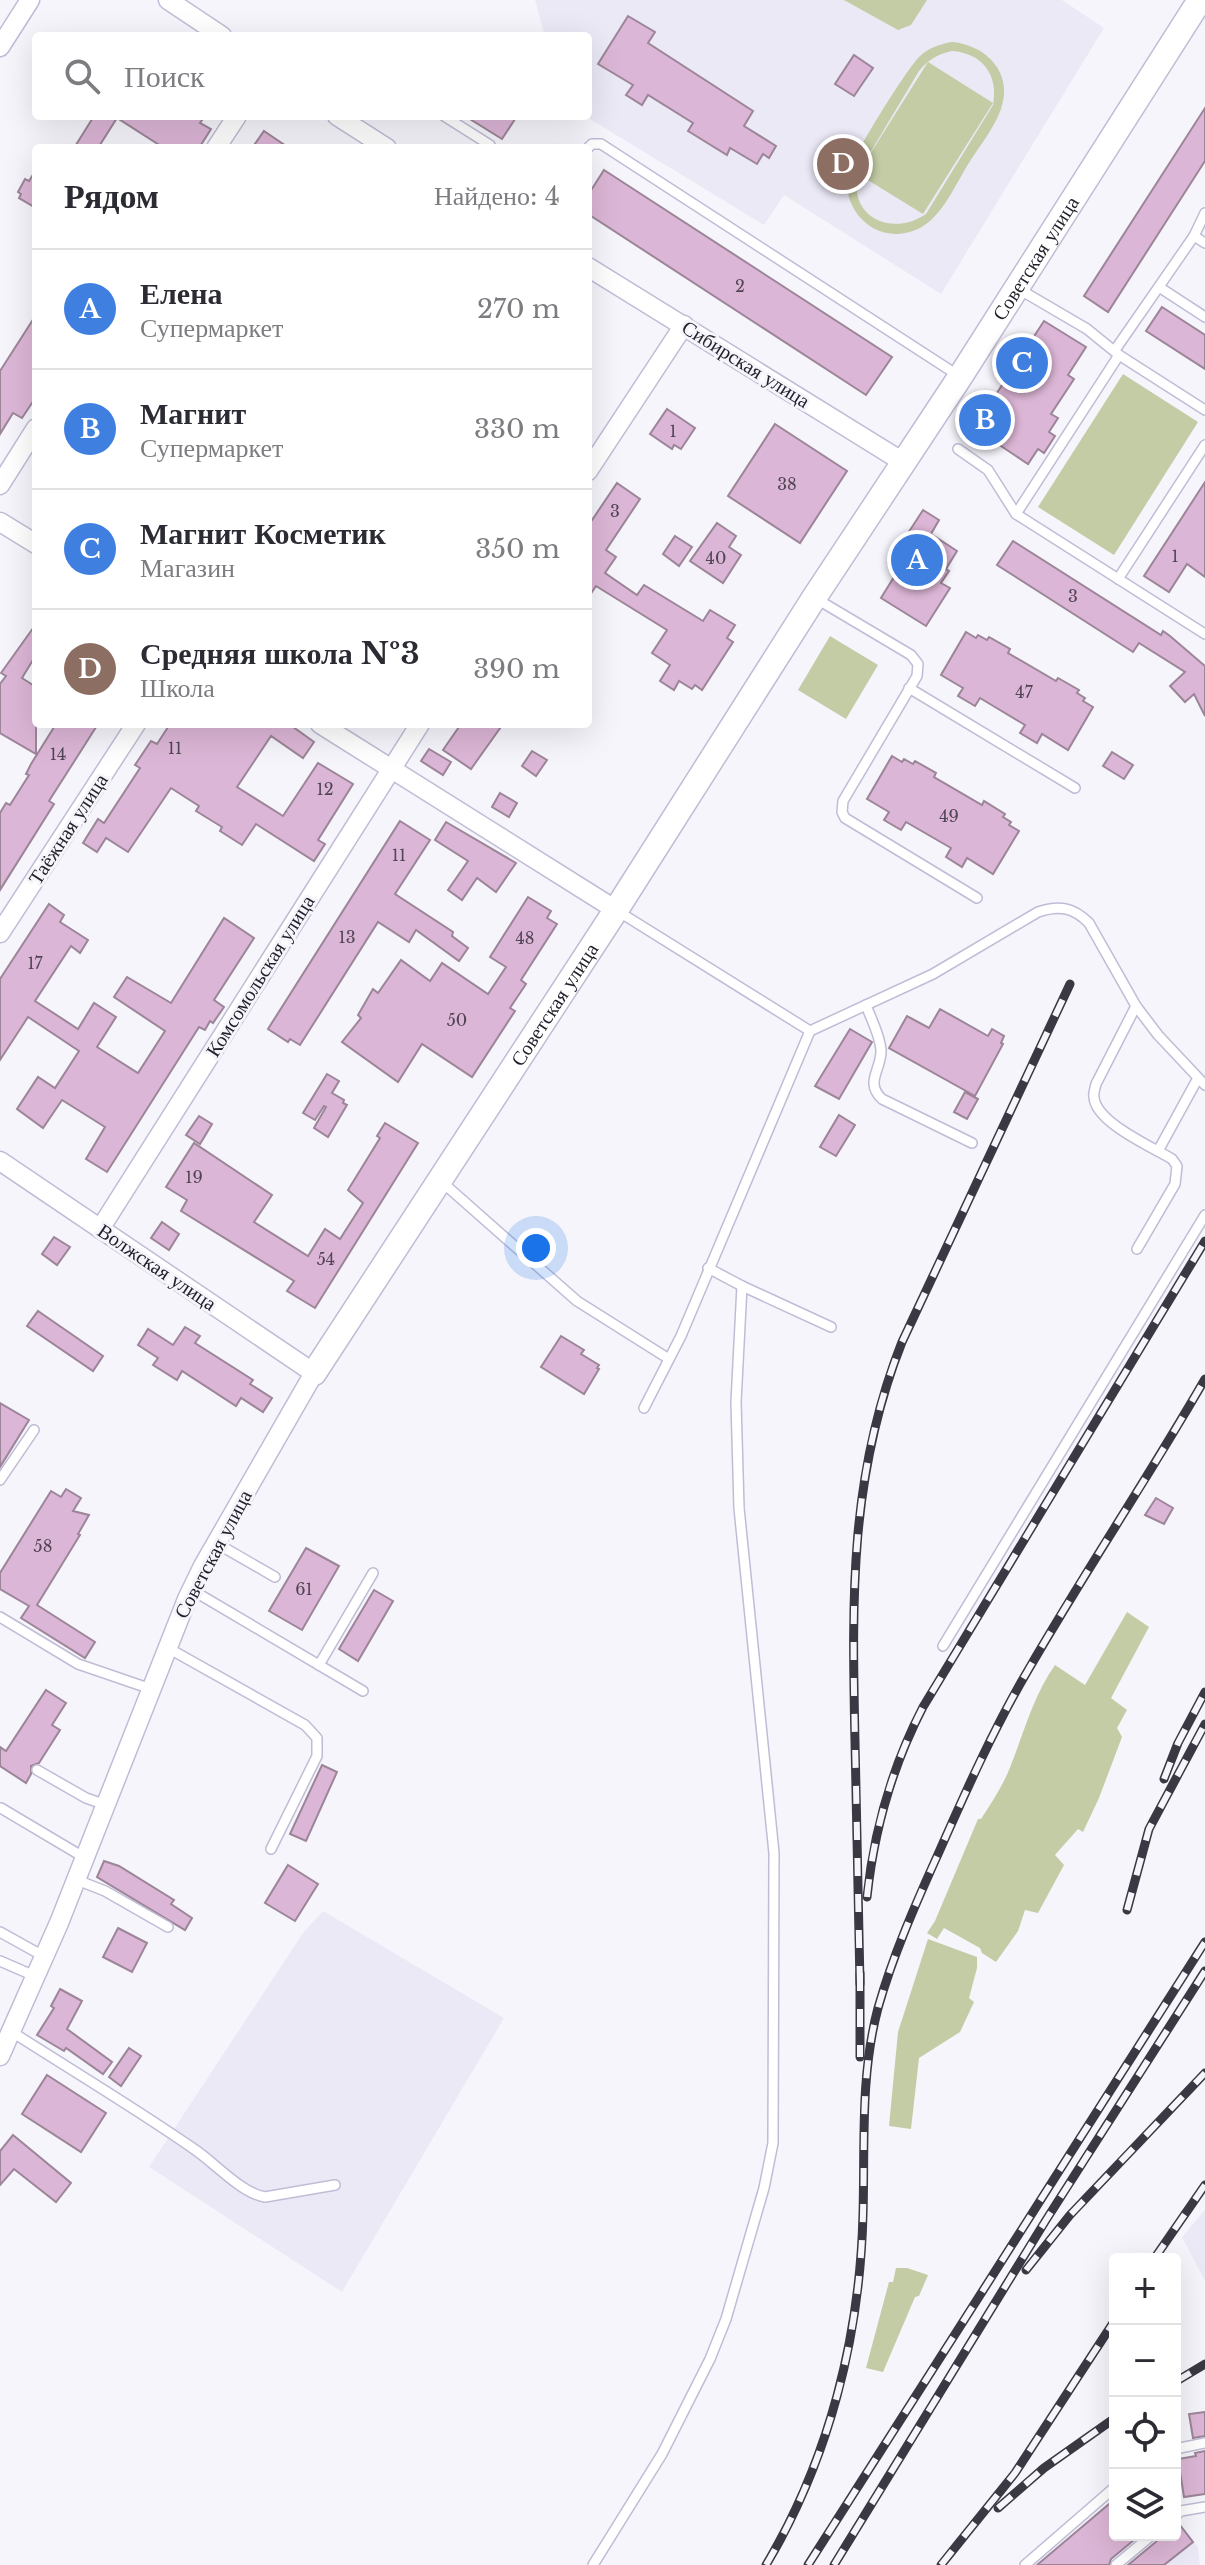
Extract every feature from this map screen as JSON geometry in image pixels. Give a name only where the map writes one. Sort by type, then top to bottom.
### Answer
[{"type":"street","points":[[0,47],[30,0]]},
{"type":"street","points":[[168,0],[216,32]]},
{"type":"street","name":"Советская улица","points":[[0,2056],[77,1880],[192,1590],[314,1373],[903,462],[932,432],[960,377],[1200,0]]},
{"type":"street","points":[[219,144],[234,120]]},
{"type":"street","points":[[348,120],[381,144]]},
{"type":"street","name":"Сибирская улица","points":[[592,269],[903,462]]},
{"type":"street","points":[[592,465],[684,325]]},
{"type":"street","points":[[0,485],[32,434]]},
{"type":"street","points":[[0,522],[32,542]]},
{"type":"street","name":"Таёжная улица","points":[[0,933],[133,728]]},
{"type":"street","points":[[326,728],[616,910]]},
{"type":"street","name":"Комсомольская улица","points":[[100,1229],[417,728]]},
{"type":"street","name":"Волжская улица","points":[[0,1161],[314,1373]]},
{"type":"lane","points":[[450,120],[488,144]]},
{"type":"lane","points":[[592,144],[601,144],[960,377]]},
{"type":"lane","points":[[1016,514],[1194,236],[1205,213]]},
{"type":"lane","points":[[1194,236],[1205,243]]},
{"type":"lane","points":[[1159,287],[1205,317]]},
{"type":"lane","points":[[1017,288],[1205,410]]},
{"type":"lane","points":[[1118,579],[1205,445]]},
{"type":"lane","points":[[958,449],[988,470],[1016,514],[1205,634]]},
{"type":"lane","points":[[814,598],[915,659],[918,670],[843,801],[842,812],[849,823],[977,898]]},
{"type":"lane","points":[[909,688],[1075,788]]},
{"type":"lane","points":[[644,1408],[669,1359],[810,1031],[933,974],[1038,912],[1054,907],[1079,912],[1089,923],[1136,1006],[1201,1082],[1158,1151]]},
{"type":"lane","points":[[616,910],[810,1031]]},
{"type":"lane","points":[[866,1005],[881,1048],[872,1085],[875,1093],[972,1143]]},
{"type":"lane","points":[[1136,1006],[1096,1084],[1093,1097],[1106,1120],[1172,1159],[1177,1166],[1178,1176],[1137,1249]]},
{"type":"lane","points":[[440,1180],[577,1301],[669,1359]]},
{"type":"lane","points":[[943,1646],[1205,1215]]},
{"type":"lane","points":[[708,1268],[831,1327]]},
{"type":"lane","points":[[593,2565],[662,2454],[710,2359],[726,2319],[764,2188],[773,2143],[774,1853],[739,1508],[736,1402],[742,1286]]},
{"type":"lane","points":[[0,1480],[34,1430]]},
{"type":"lane","points":[[216,1543],[275,1577]]},
{"type":"lane","points":[[319,1665],[373,1573]]},
{"type":"lane","points":[[192,1590],[363,1691]]},
{"type":"lane","points":[[0,1617],[78,1664],[151,1689]]},
{"type":"lane","points":[[167,1647],[305,1725],[317,1738],[317,1756],[271,1849]]},
{"type":"lane","points":[[37,1770],[86,1798],[106,1805]]},
{"type":"lane","points":[[1,1808],[85,1858]]},
{"type":"lane","points":[[77,1880],[105,1891],[168,1927]]},
{"type":"lane","points":[[0,1932],[45,1957]]},
{"type":"lane","points":[[0,1961],[37,1977]]},
{"type":"lane","points":[[12,2032],[171,2133],[254,2195],[265,2197],[335,2185]]},
{"type":"lane","points":[[1181,2448],[1205,2443]]},
{"type":"lane","points":[[1025,2565],[1109,2492]]},
{"type":"lane","points":[[1181,2512],[1205,2507]]},
{"type":"lane","points":[[1116,2565],[1145,2541]]},
{"type":"shaded area","points":[[535,0],[1062,0],[1104,28],[941,294],[784,195],[764,225],[592,120],[592,32],[544,32]]},
{"type":"shaded area","points":[[323,1911],[504,2018],[342,2292],[149,2167],[303,1933]]},
{"type":"shaded area","points":[[1205,2210],[1205,2281],[1182,2237]]},
{"type":"shaded area","points":[[1193,2542],[1198,2547],[1200,2565],[1164,2565]]},
{"type":"green space","points":[[844,0],[927,0],[911,25],[898,30]]},
{"type":"green space","points":[[952,42],[976,49],[994,63],[1004,84],[1001,109],[936,215],[910,232],[884,233],[865,222],[851,204],[847,182],[849,171],[912,65],[926,51]],"holes":[[[952,51],[980,61],[991,75],[994,94],[993,105],[926,214],[900,224],[876,219],[866,212],[860,202],[858,174],[923,214],[993,103],[928,62],[858,173],[919,71],[926,63],[938,55]]]},
{"type":"green space","points":[[1123,374],[1198,422],[1114,555],[1038,507]]},
{"type":"green space","points":[[830,636],[878,665],[846,719],[798,690]]},
{"type":"green space","points":[[1127,1612],[1149,1627],[1111,1698],[1127,1710],[1117,1728],[1122,1737],[1083,1832],[1078,1829],[1055,1855],[1064,1865],[1038,1913],[1025,1910],[1018,1931],[996,1962],[982,1953],[980,1948],[944,1928],[937,1939],[927,1933],[935,1921],[978,1819],[981,1819],[1005,1779],[1048,1676],[1055,1665],[1085,1685]]},
{"type":"green space","points":[[928,1939],[977,1957],[969,1998],[974,2002],[960,2032],[919,2058],[911,2129],[889,2126],[898,2032]]},
{"type":"green space","points":[[896,2268],[928,2275],[919,2296],[915,2297],[883,2372],[866,2368],[889,2282],[893,2282]]},
{"type":"building","points":[[628,16],[655,32],[648,43],[753,111],[744,126],[776,146],[769,158],[763,154],[757,164],[730,148],[727,155],[688,131],[693,123],[648,95],[642,105],[626,95],[633,85],[598,64]]},
{"type":"building","points":[[854,55],[873,68],[854,96],[835,84]]},
{"type":"building","points":[[1205,108],[1205,161],[1108,312],[1084,296]]},
{"type":"building","points":[[92,120],[116,120],[101,144],[76,144]]},
{"type":"building","points":[[120,120],[202,120],[200,123],[211,129],[202,144],[158,144]]},
{"type":"building","points":[[471,120],[514,120],[502,139]]},
{"type":"building","points":[[264,131],[283,144],[255,144]]},
{"type":"building","points":[[604,170],[892,357],[866,395],[592,217],[592,189]]},
{"type":"building","points":[[32,176],[32,206],[19,198],[21,194],[18,192],[25,179],[29,181]]},
{"type":"building","points":[[1162,307],[1205,335],[1205,369],[1146,331]]},
{"type":"building","points":[[32,321],[32,403],[22,418],[13,413],[0,434],[0,371]]},
{"type":"building","points":[[1044,321],[1086,347],[1068,375],[1074,379],[1051,414],[1058,418],[1049,432],[1055,436],[1044,453],[1038,449],[1028,464],[974,428]]},
{"type":"building","points":[[667,409],[695,428],[681,449],[674,445],[672,449],[650,434]]},
{"type":"building","points":[[775,424],[847,471],[800,543],[728,496]]},
{"type":"building","points":[[1205,482],[1205,577],[1187,564],[1169,592],[1144,576]]},
{"type":"building","points":[[617,483],[640,499],[606,550],[616,557],[605,573],[637,595],[644,585],[703,621],[710,610],[735,625],[727,638],[733,642],[702,690],[695,685],[692,689],[679,681],[674,690],[660,681],[670,665],[652,653],[667,630],[596,586],[592,592],[592,520]]},
{"type":"building","points":[[923,510],[939,520],[931,534],[957,551],[941,583],[950,588],[926,626],[881,598],[902,564],[892,558]]},
{"type":"building","points":[[717,523],[736,536],[729,547],[741,555],[723,583],[690,561]]},
{"type":"building","points":[[675,536],[692,547],[679,566],[663,554]]},
{"type":"building","points":[[1013,541],[1161,635],[1163,631],[1205,666],[1205,716],[1194,694],[1185,702],[1170,686],[1185,672],[1139,643],[1133,652],[997,565]]},
{"type":"building","points":[[32,630],[32,662],[22,678],[32,684],[32,728],[36,728],[36,754],[0,733],[0,684],[6,676],[1,673]]},
{"type":"building","points":[[966,632],[976,638],[978,635],[987,640],[989,637],[1010,649],[1008,653],[1056,681],[1058,678],[1079,690],[1077,693],[1085,698],[1083,701],[1093,707],[1068,750],[1042,734],[1037,743],[1020,733],[1025,725],[980,698],[975,706],[958,696],[963,688],[941,675]]},
{"type":"building","points":[[54,728],[95,728],[49,801],[54,804],[0,890],[0,813],[6,803],[10,805],[29,775],[26,774]]},
{"type":"building","points":[[167,728],[295,728],[314,742],[303,758],[271,736],[237,787],[283,816],[318,763],[353,784],[318,840],[325,844],[314,861],[256,824],[242,845],[220,831],[222,827],[196,811],[199,806],[171,788],[128,852],[106,838],[97,852],[83,843],[98,819],[104,823],[140,768],[135,765],[151,741],[157,744]]},
{"type":"building","points":[[458,728],[500,728],[471,769],[443,750]]},
{"type":"building","points":[[429,749],[451,762],[443,775],[421,761]]},
{"type":"building","points":[[532,751],[547,760],[536,776],[522,766]]},
{"type":"building","points":[[1112,752],[1133,765],[1124,779],[1103,766]]},
{"type":"building","points":[[892,756],[902,762],[904,759],[913,764],[915,761],[936,773],[934,777],[982,805],[984,801],[1005,814],[1003,817],[1011,822],[1009,825],[1019,831],[993,874],[967,858],[962,867],[946,857],[951,848],[906,822],[901,830],[884,820],[889,812],[867,799]]},
{"type":"building","points":[[500,793],[517,803],[509,817],[492,807]]},
{"type":"building","points":[[400,821],[430,840],[395,894],[453,932],[452,936],[468,948],[459,961],[416,930],[409,942],[378,922],[300,1045],[290,1039],[288,1042],[268,1029]]},
{"type":"building","points":[[446,822],[516,863],[496,892],[477,878],[462,900],[448,890],[468,861],[435,840]]},
{"type":"building","points":[[528,897],[551,911],[547,918],[557,924],[521,980],[526,984],[510,1008],[515,1011],[472,1077],[422,1044],[398,1082],[342,1042],[361,1018],[358,1015],[373,989],[378,993],[401,960],[430,981],[442,963],[488,994],[506,967],[490,957]]},
{"type":"building","points":[[49,904],[64,915],[60,922],[88,940],[80,953],[71,946],[35,1001],[78,1029],[94,1003],[116,1017],[97,1047],[138,1073],[165,1031],[114,997],[127,977],[171,1003],[224,918],[254,938],[214,1000],[224,1007],[205,1030],[199,1027],[107,1172],[86,1159],[105,1127],[62,1100],[43,1128],[17,1109],[38,1077],[55,1088],[79,1051],[28,1017],[0,1060],[0,979]]},
{"type":"building","points":[[940,1009],[988,1036],[992,1029],[1004,1036],[1003,1044],[975,1096],[889,1048],[907,1016],[929,1028]]},
{"type":"building","points":[[850,1029],[872,1042],[839,1099],[815,1086]]},
{"type":"building","points":[[327,1074],[339,1081],[332,1093],[347,1105],[328,1137],[314,1128],[326,1107],[315,1120],[303,1113]]},
{"type":"building","points":[[965,1092],[978,1099],[967,1119],[954,1112]]},
{"type":"building","points":[[839,1115],[855,1125],[836,1156],[820,1147]]},
{"type":"building","points":[[199,1116],[212,1124],[200,1144],[186,1135]]},
{"type":"building","points":[[385,1123],[418,1143],[315,1308],[287,1291],[294,1281],[181,1211],[187,1200],[166,1187],[194,1143],[272,1195],[254,1222],[308,1256],[325,1229],[340,1239],[363,1203],[348,1190],[380,1138],[377,1136]]},
{"type":"building","points":[[162,1222],[179,1234],[169,1250],[151,1238]]},
{"type":"building","points":[[54,1237],[70,1247],[57,1265],[42,1254]]},
{"type":"building","points":[[38,1311],[103,1356],[93,1371],[27,1326]]},
{"type":"building","points":[[185,1327],[200,1336],[195,1343],[253,1380],[250,1384],[272,1398],[263,1412],[241,1398],[236,1406],[182,1371],[177,1380],[153,1365],[158,1358],[138,1345],[148,1329],[173,1345]]},
{"type":"building","points":[[561,1336],[584,1350],[581,1354],[599,1365],[584,1394],[541,1367]]},
{"type":"building","points":[[0,1403],[29,1420],[0,1467]]},
{"type":"building","points":[[66,1489],[81,1498],[73,1511],[89,1515],[37,1605],[95,1642],[85,1658],[21,1618],[29,1606],[0,1589],[0,1573],[51,1491],[61,1497]]},
{"type":"building","points":[[1156,1498],[1173,1508],[1164,1524],[1145,1515]]},
{"type":"building","points":[[306,1548],[339,1566],[302,1630],[269,1611]]},
{"type":"building","points":[[374,1590],[393,1601],[358,1661],[339,1649]]},
{"type":"building","points":[[46,1690],[66,1703],[52,1725],[60,1730],[39,1763],[31,1766],[26,1783],[0,1766],[0,1747],[6,1751]]},
{"type":"building","points":[[322,1765],[337,1772],[306,1841],[290,1834]]},
{"type":"building","points":[[104,1861],[119,1866],[174,1900],[171,1904],[192,1918],[185,1930],[97,1877]]},
{"type":"building","points":[[288,1865],[318,1884],[295,1921],[265,1903]]},
{"type":"building","points":[[118,1928],[147,1943],[132,1972],[103,1957]]},
{"type":"building","points":[[60,1989],[82,2001],[67,2029],[112,2062],[103,2074],[66,2048],[64,2051],[37,2035],[54,2008],[51,2006]]},
{"type":"building","points":[[129,2048],[141,2056],[121,2086],[109,2077]]},
{"type":"building","points":[[47,2075],[106,2113],[81,2152],[22,2114]]},
{"type":"building","points":[[13,2135],[71,2183],[56,2202],[14,2169],[0,2185],[0,2151]]},
{"type":"building","points":[[1205,2412],[1205,2436],[1193,2438],[1189,2414]]},
{"type":"building","points":[[1205,2451],[1205,2494],[1184,2497],[1181,2458],[1196,2456],[1195,2453]]},
{"type":"building","points":[[1109,2504],[1109,2541],[1133,2541],[1111,2559],[1109,2565],[1037,2565]]},
{"type":"building","points":[[1181,2526],[1193,2542],[1164,2565],[1128,2565],[1157,2541],[1181,2541]]},
{"type":"railway","points":[[860,1984],[855,1588],[863,1490],[872,1441],[902,1342],[1070,984]]},
{"type":"railway","points":[[867,1897],[874,1847],[886,1799],[923,1707],[1205,1241]]},
{"type":"railway","points":[[766,2565],[788,2525],[824,2440],[848,2351],[861,2260],[868,2059],[878,2008],[898,1949],[991,1738],[1071,1598],[1205,1379]]},
{"type":"railway","points":[[1164,1779],[1178,1743],[1205,1692]]},
{"type":"railway","points":[[1127,1910],[1149,1829],[1205,1724]]},
{"type":"railway","points":[[808,2565],[1205,1942]]},
{"type":"railway","points":[[834,2565],[1046,2220],[1205,1971]]},
{"type":"railway","points":[[860,1973],[860,2057]]},
{"type":"railway","points":[[1026,2270],[1070,2215],[1205,2073]]},
{"type":"railway","points":[[1158,2253],[1205,2185]]},
{"type":"railway","points":[[941,2565],[1015,2473],[1112,2325]]},
{"type":"railway","points":[[1181,2378],[1205,2364]]},
{"type":"railway","points":[[998,2508],[1044,2468],[1109,2422]]},
{"type":"place","name":"Средняя школа №3","points":[[843,164]]},
{"type":"place","name":"Магнит Косметик","points":[[1022,363]]},
{"type":"place","name":"Магнит","points":[[985,420]]},
{"type":"place","name":"Елена","points":[[917,560]]}]
